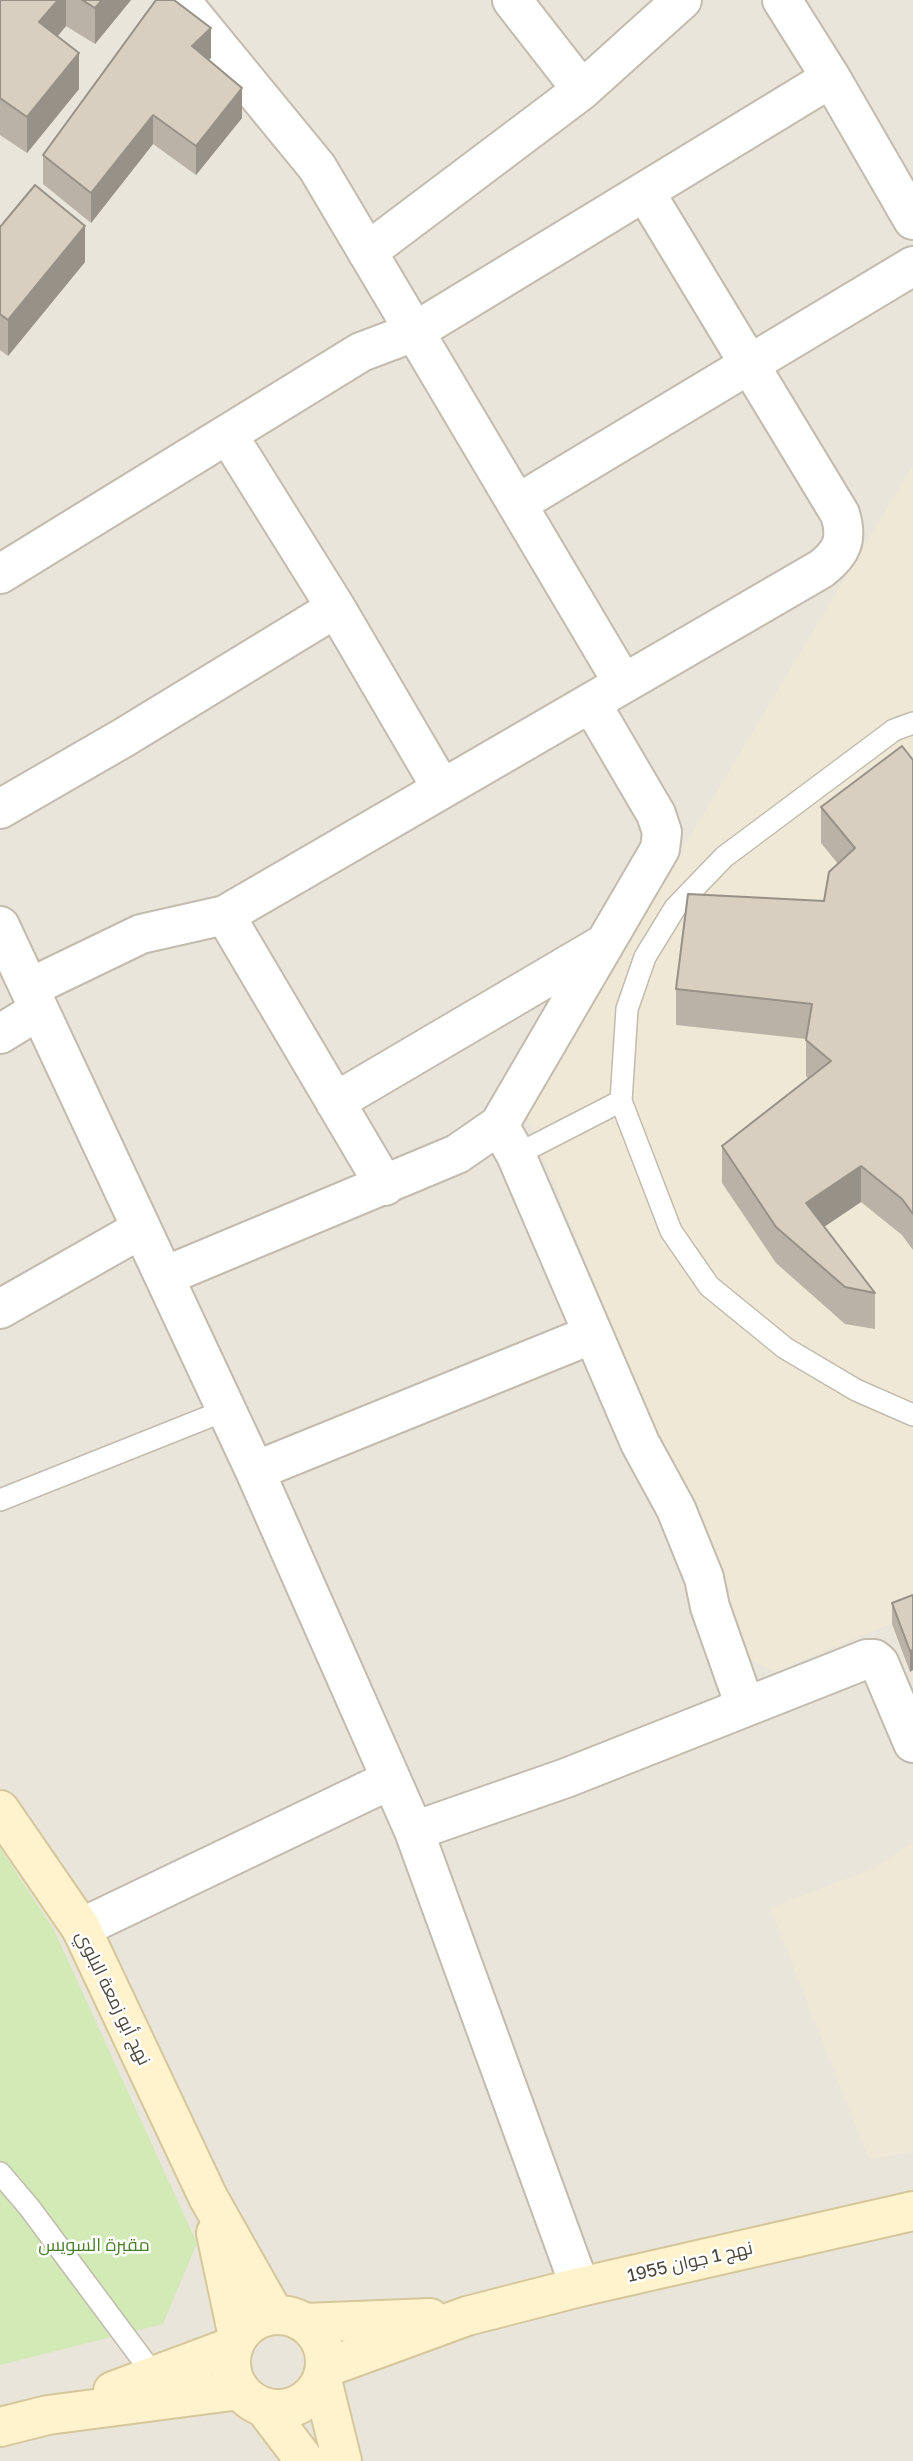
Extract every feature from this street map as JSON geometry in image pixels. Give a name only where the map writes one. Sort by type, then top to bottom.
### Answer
[{"type":"main road","name":"نهج أبو زمعة البلوي","points":[[0,1810],[81,1927],[208,2197],[289,2318]]},
{"type":"main road","name":"نهج أبو زمعة البلوي","points":[[208,2197],[236,2341]]},
{"type":"main road","name":"نهج 1 جوان 1955","points":[[323,2374],[467,2316],[580,2287],[913,2211]]},
{"type":"main road","name":"نهج 1 جوان 1955","points":[[289,2318],[467,2316]]},
{"type":"main road","points":[[306,2461],[233,2376],[231,2361],[236,2341],[247,2326],[259,2318],[289,2318],[314,2331],[321,2343],[323,2374],[342,2461]]},
{"type":"main road","points":[[0,2427],[48,2415],[236,2341]]},
{"type":"main road","points":[[48,2415],[252,2398],[278,2409],[292,2408],[315,2392],[323,2374]]},
{"type":"street","points":[[180,0],[317,167],[623,683]]},
{"type":"street","points":[[512,0],[582,89]]},
{"type":"street","points":[[367,252],[582,89],[682,0]]},
{"type":"street","points":[[782,0],[831,78],[913,220]]},
{"type":"street","points":[[0,574],[361,352],[415,332],[831,78]]},
{"type":"street","points":[[0,1034],[34,999],[141,934],[225,915],[834,559],[842,545],[845,529],[840,514],[645,192]]},
{"type":"street","points":[[517,504],[913,266]]},
{"type":"street","points":[[228,435],[336,608],[442,789]]},
{"type":"street","points":[[0,810],[336,608]]},
{"type":"street","points":[[165,1276],[457,1154],[507,1140],[604,943],[660,849],[662,832],[656,814],[591,702]]},
{"type":"street","points":[[225,915],[385,1186]]},
{"type":"street","points":[[0,926],[255,1471],[414,1831],[580,2287]]},
{"type":"street","points":[[335,1102],[604,943]]},
{"type":"street","points":[[507,1140],[640,1443],[676,1508],[704,1578],[710,1607],[745,1706]]},
{"type":"street","points":[[0,1309],[141,1229]]},
{"type":"street","points":[[255,1471],[593,1334]]},
{"type":"street","points":[[414,1831],[566,1778],[836,1670],[874,1659],[879,1663],[913,1743]]},
{"type":"street","points":[[81,1927],[390,1780]]},
{"type":"lane","points":[[913,723],[894,730],[724,857],[675,908],[645,957],[627,1009],[621,1101],[671,1231],[709,1286],[785,1348],[856,1390],[913,1415]]},
{"type":"lane","points":[[507,1140],[621,1101]]},
{"type":"lane","points":[[0,1500],[226,1410]]},
{"type":"lane","points":[[0,2173],[29,2207],[154,2375]]},
{"type":"shaded area","points":[[0,0],[913,0],[913,2461],[0,2461]]},
{"type":"shaded area","points":[[913,465],[913,1679],[891,1624],[775,1671],[747,1658],[525,1111]]},
{"type":"shaded area","points":[[913,1842],[913,2152],[869,2159],[770,1908],[875,1868]]},
{"type":"green space","name":"مقبرة السويس","points":[[0,1848],[54,1930],[197,2243],[163,2324],[0,2365]]},
{"type":"building","points":[[0,0],[58,0],[39,22],[79,53],[27,117],[0,98]]},
{"type":"building","points":[[82,0],[102,0],[95,8]]},
{"type":"building","points":[[156,0],[174,0],[211,28],[192,46],[242,88],[196,146],[153,115],[91,193],[43,155]]},
{"type":"building","points":[[35,185],[85,226],[8,320],[0,314],[0,227]]},
{"type":"building","points":[[902,746],[913,760],[913,1214],[902,1199],[861,1166],[806,1203],[875,1293],[845,1287],[776,1227],[722,1146],[831,1061],[806,1040],[812,1004],[676,989],[688,894],[824,901],[829,872],[855,848],[821,807]]},
{"type":"building","points":[[913,1595],[913,1650],[910,1651],[892,1603]]}]
